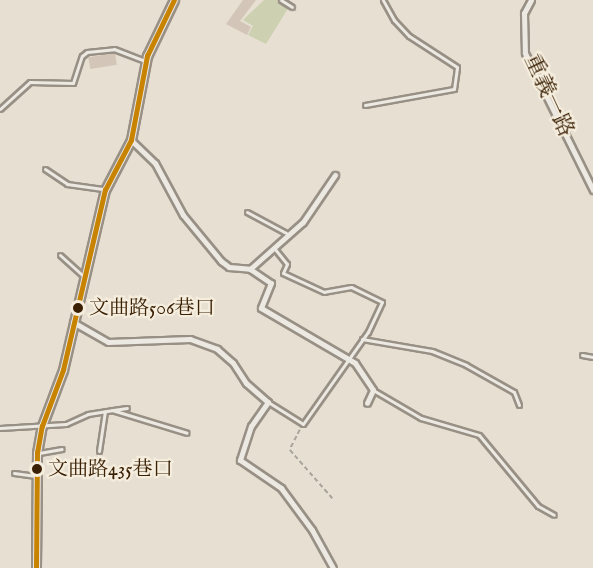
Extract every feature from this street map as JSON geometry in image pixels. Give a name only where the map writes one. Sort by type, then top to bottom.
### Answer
[{"type":"street","points":[[36,568],[36,476],[42,426],[58,388],[105,190],[131,140],[145,61],[157,28],[174,0]]},
{"type":"street","name":"重義一路","points":[[531,0],[524,13],[525,53],[593,190]]},
{"type":"street","points":[[131,140],[155,164],[183,215],[221,261],[228,267],[250,269],[271,283],[261,308],[349,357],[374,390],[367,403]]},
{"type":"street","points":[[250,269],[303,222],[335,176]]},
{"type":"street","points":[[73,322],[108,342],[175,338],[217,349],[268,402],[251,426],[240,460],[281,488],[312,530],[333,568]]},
{"type":"lane","points":[[280,0],[292,7]]},
{"type":"lane","points":[[365,105],[454,89],[457,67],[409,36],[394,20],[383,0]]},
{"type":"lane","points":[[0,109],[30,82],[73,83],[82,56],[87,52],[114,49],[145,61]]},
{"type":"lane","points":[[45,169],[67,184],[105,190]]},
{"type":"lane","points":[[247,212],[289,234]]},
{"type":"lane","points":[[268,402],[303,424],[362,339],[382,302],[351,287],[324,292],[283,273],[287,264],[274,248]]},
{"type":"lane","points":[[60,255],[84,277]]},
{"type":"lane","points":[[362,339],[432,351],[466,365],[514,392],[519,405]]},
{"type":"lane","points":[[582,355],[593,357]]},
{"type":"lane","points":[[374,390],[421,418],[479,435],[538,506],[554,516]]},
{"type":"lane","points":[[0,428],[66,424],[105,411],[127,408]]},
{"type":"lane","points":[[112,410],[188,433]]},
{"type":"lane","points":[[99,451],[105,411]]},
{"type":"lane","points":[[37,453],[62,449]]},
{"type":"lane","points":[[14,473],[36,476]]},
{"type":"path","points":[[303,424],[290,450],[334,500]]},
{"type":"green space","points":[[264,0],[277,0],[289,7],[266,44],[248,35],[253,26],[243,20]]},
{"type":"building","points":[[243,0],[256,0],[240,21],[251,27],[247,35],[226,24]]},
{"type":"building","points":[[115,53],[117,65],[90,69],[88,57]]},
{"type":"transit line","points":[[36,568],[37,453],[42,426],[63,370],[105,190],[131,140],[147,56],[174,0]]},
{"type":"place","name":"文曲路506巷口","points":[[78,308]]},
{"type":"place","name":"文曲路435巷口","points":[[37,469]]}]
